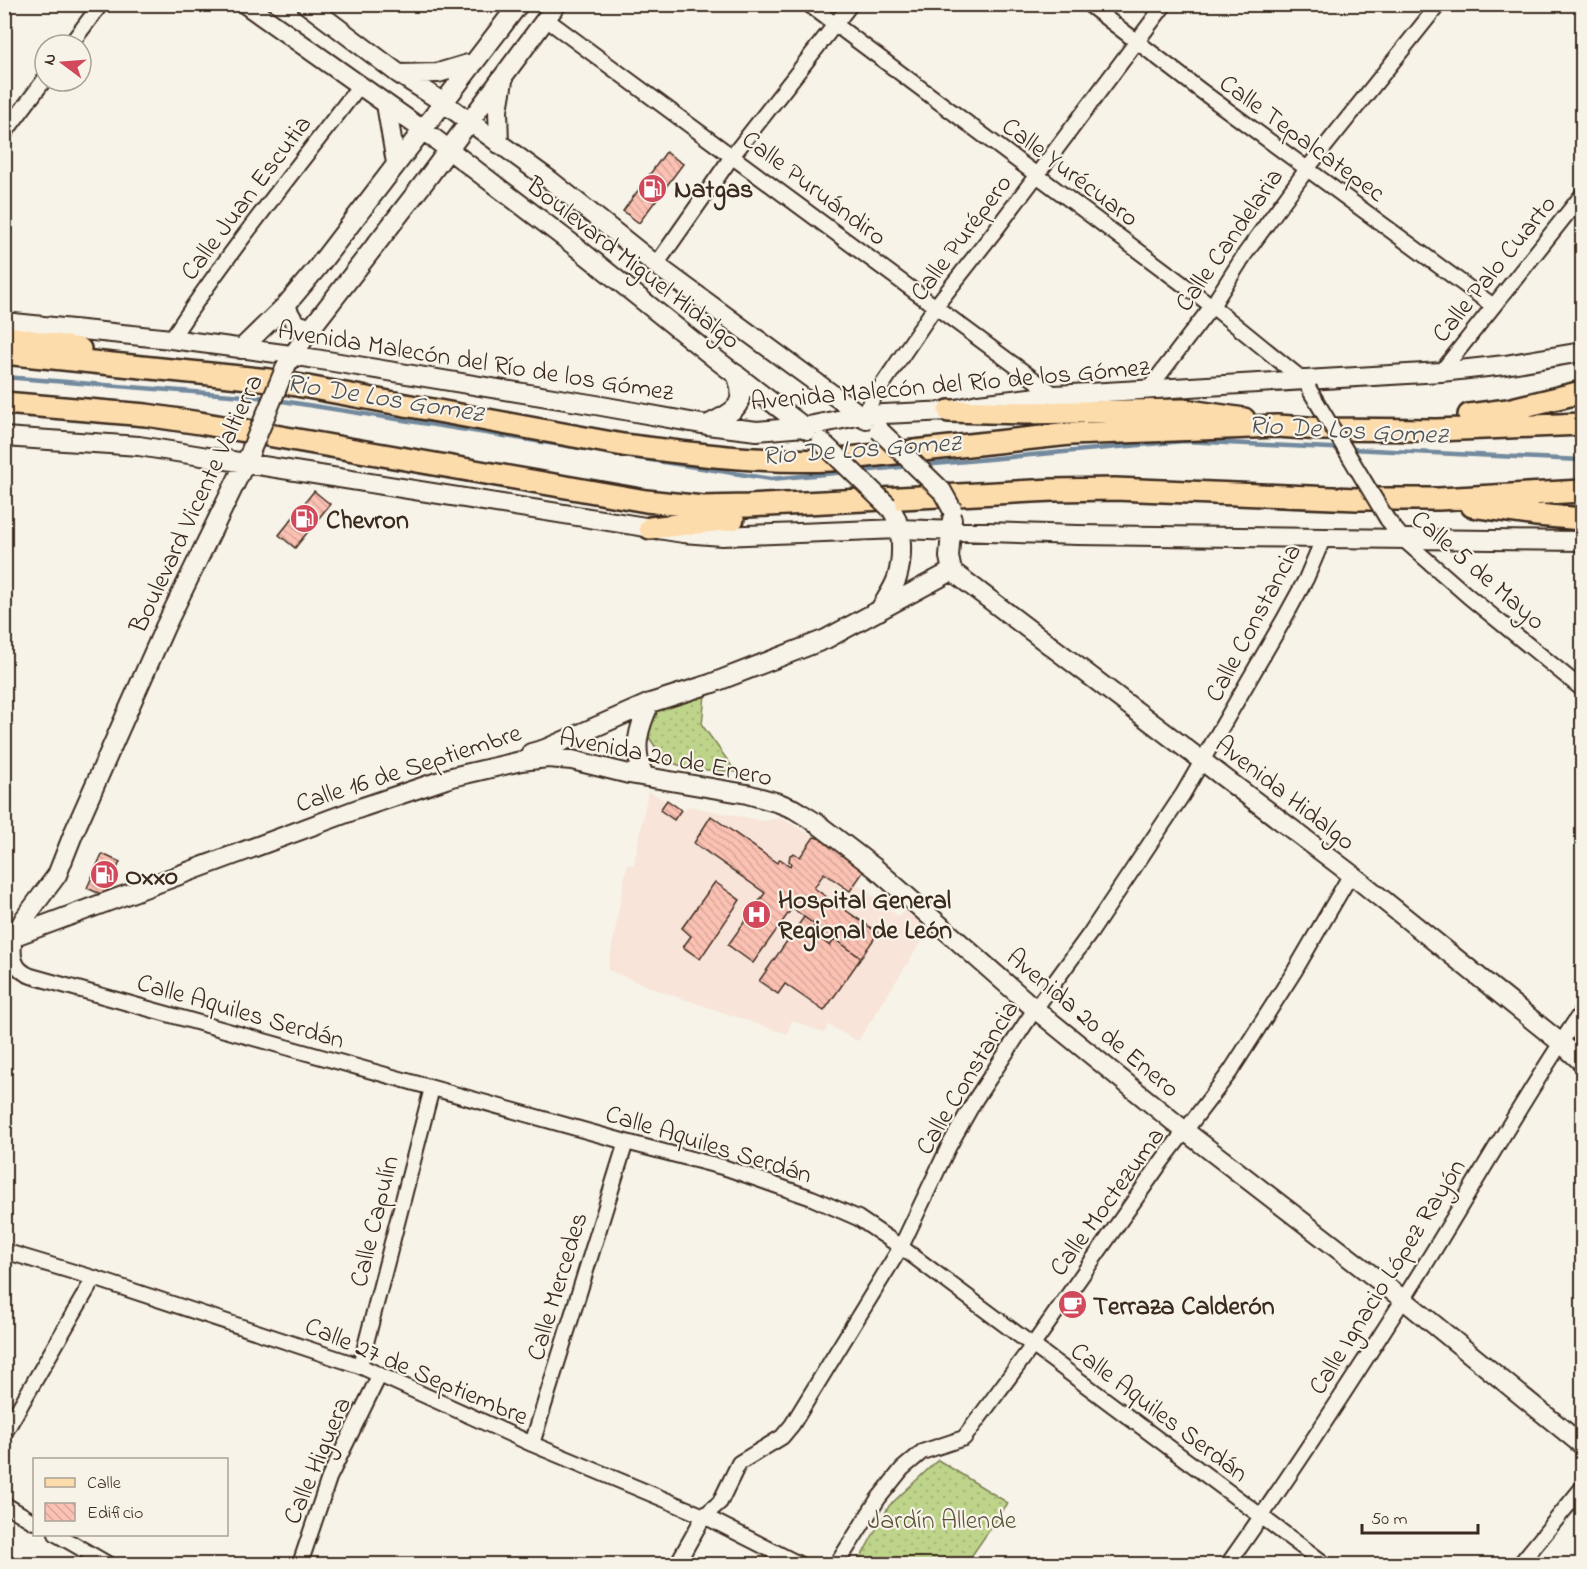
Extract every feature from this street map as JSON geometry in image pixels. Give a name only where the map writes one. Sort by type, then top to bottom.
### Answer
[{"type":"main road","points":[[4,336],[102,354],[144,368]]},
{"type":"main road","name":"Avenida Malecón del Río de los Gómez","points":[[4,353],[144,368],[201,371],[269,380],[623,445],[674,452],[798,461],[831,460],[1070,434],[1277,426],[1322,429],[1436,430],[1582,424]]},
{"type":"main road","points":[[1380,429],[1508,410],[1582,392]]},
{"type":"main road","points":[[4,403],[146,415],[200,423],[674,505],[748,506],[882,502],[1053,490],[1115,489],[1439,500],[1582,491]]},
{"type":"main road","points":[[4,416],[17,416],[56,408]]},
{"type":"main road","points":[[949,411],[1026,413],[1184,410],[1213,413],[1277,426]]},
{"type":"main road","points":[[1439,500],[1498,510],[1582,519]]},
{"type":"main road","points":[[650,528],[692,522],[819,513],[882,502]]},
{"type":"street","points":[[79,33],[101,4]]},
{"type":"street","name":"Boulevard Miguel Hidalgo","points":[[245,4],[423,130],[575,246],[821,441],[896,515],[899,529],[900,566],[894,585],[878,612]]},
{"type":"street","name":"Boulevard Miguel Hidalgo","points":[[306,4],[399,74],[444,103],[551,181],[656,265],[862,415],[942,492],[952,509],[950,556],[952,571]]},
{"type":"street","name":"Boulevard Vicente Valtierra","points":[[241,349],[286,305],[317,268],[519,4]]},
{"type":"street","name":"Calle Yurécuaro","points":[[808,4],[1212,306],[1306,384]]},
{"type":"street","points":[[656,265],[733,155],[851,4]]},
{"type":"street","name":"Calle Tepalcatepec","points":[[1088,4],[1307,170],[1492,305]]},
{"type":"street","name":"Calle Purépero","points":[[862,415],[935,307],[1165,4]]},
{"type":"street","name":"Calle Candelaria","points":[[1148,390],[1212,306],[1245,255],[1307,170],[1439,4]]},
{"type":"street","name":"Boulevard Vicente Valtierra","points":[[10,938],[57,875],[165,627],[248,456],[289,360],[552,12]]},
{"type":"street","name":"Calle Puruándiro","points":[[552,12],[733,155],[1055,395]]},
{"type":"street","points":[[399,74],[438,73],[475,62]]},
{"type":"street","points":[[499,144],[498,110],[504,79],[511,64]]},
{"type":"street","name":"Calle Juan Escutia","points":[[171,339],[256,220],[360,85]]},
{"type":"street","points":[[4,134],[35,93]]},
{"type":"street","points":[[386,104],[396,163]]},
{"type":"street","name":"Calle Palo Cuarto","points":[[1441,372],[1492,305],[1582,195]]},
{"type":"street","points":[[286,305],[295,324],[312,327]]},
{"type":"street","name":"Avenida Malecón del Río de los Gómez","points":[[4,322],[171,339],[241,349],[289,360],[757,431],[804,427],[862,415],[949,411],[985,403],[1055,395],[1306,384],[1505,365],[1582,352]]},
{"type":"street","points":[[707,425],[732,412],[738,406],[741,392],[736,374]]},
{"type":"street","name":"Calle 5 de Mayo","points":[[1306,384],[1387,519],[1404,540],[1468,596],[1582,689]]},
{"type":"street","points":[[4,437],[248,456],[650,528],[722,536],[899,529],[1077,535],[1582,541]]},
{"type":"street","name":"Calle Constancia","points":[[677,1564],[704,1516],[720,1502],[739,1462],[782,1437],[792,1425],[901,1247],[958,1130],[1035,1009],[1158,834],[1241,696],[1306,579],[1323,539]]},
{"type":"street","name":"Calle 16 de Septiembre","points":[[10,938],[374,803],[460,775],[521,761],[526,755],[545,749],[650,703],[710,684],[825,639],[952,571]]},
{"type":"street","name":"Avenida Hidalgo","points":[[952,571],[1351,874],[1582,1062]]},
{"type":"street","points":[[644,776],[637,756],[636,742],[639,727],[650,703]]},
{"type":"street","name":"Avenida 20 de Enero","points":[[521,761],[548,758],[572,760],[644,776],[747,794],[794,808],[824,828],[885,876],[1035,1009],[1185,1131],[1404,1300],[1582,1445]]},
{"type":"street","name":"Calle Moctezuma","points":[[837,1564],[878,1499],[902,1469],[922,1452],[964,1438],[1230,1072],[1294,972],[1351,874]]},
{"type":"street","name":"Calle Aquiles Serdán","points":[[10,938],[15,963],[23,973],[726,1168],[812,1198],[858,1218],[901,1247],[1325,1564]]},
{"type":"street","name":"Calle Ignacio López Rayón","points":[[1228,1564],[1262,1517],[1404,1300],[1495,1147],[1582,1011]]},
{"type":"street","name":"Calle Capulín","points":[[360,1366],[432,1088]]},
{"type":"street","name":"Calle Mercedes","points":[[532,1444],[626,1142]]},
{"type":"street","name":"Calle 27 de Septiembre","points":[[4,1251],[94,1278],[360,1366],[532,1444],[704,1516],[798,1564]]},
{"type":"street","points":[[4,1434],[94,1278]]},
{"type":"street","name":"Calle Higuera","points":[[300,1564],[329,1478],[379,1376]]},
{"type":"street","points":[[1520,1564],[1582,1488]]},
{"type":"street","points":[[4,1504],[33,1521]]},
{"type":"street","points":[[59,1536],[108,1564]]},
{"type":"shaded area","name":"Hospital General Regional de León","points":[[648,791],[684,811],[688,806],[763,821],[781,818],[814,837],[836,843],[856,883],[899,917],[905,910],[930,928],[858,1041],[828,1025],[824,1033],[792,1020],[787,1034],[660,991],[608,970],[627,864],[634,865]]},
{"type":"green space","points":[[705,694],[702,725],[736,772],[680,766],[662,755],[647,734],[652,718],[660,709]]},
{"type":"green space","name":"Jardín Allende","points":[[938,1460],[1008,1503],[966,1564],[857,1564],[889,1506]]},
{"type":"building","name":"Natgas","points":[[666,152],[683,164],[639,223],[623,211]]},
{"type":"building","name":"Chevron","points":[[314,491],[330,504],[295,548],[279,535]]},
{"type":"building","points":[[667,800],[681,810],[674,820],[660,810]]},
{"type":"building","points":[[711,816],[777,863],[780,859],[790,866],[790,855],[794,853],[800,857],[814,837],[836,843],[866,868],[850,891],[824,873],[814,888],[878,933],[861,958],[835,939],[830,946],[810,931],[815,925],[792,908],[753,963],[728,945],[765,893],[694,843]]},
{"type":"building","name":"Oxxo","points":[[102,854],[120,862],[105,896],[87,888]]},
{"type":"building","points":[[715,882],[740,900],[700,959],[683,947],[691,936],[682,928]]},
{"type":"building","points":[[804,917],[815,925],[810,931],[830,946],[835,939],[861,958],[824,1011],[785,984],[778,994],[759,981]]},
{"type":"waterway","name":"Rio De Los Gomez","points":[[4,377],[268,398]]},
{"type":"waterway","name":"Rio De Los Gomez","points":[[276,400],[606,452]]},
{"type":"waterway","name":"Rio De Los Gomez","points":[[923,465],[1184,441],[1582,460]]},
{"type":"waterway","name":"Rio De Los Gomez","points":[[632,457],[771,479],[846,472]]},
{"type":"waterway","name":"Rio De Los Gomez","points":[[861,471],[909,466]]},
{"type":"place","name":"Natgas","points":[[653,188]]},
{"type":"place","name":"Chevron","points":[[305,519]]},
{"type":"place","name":"Oxxo","points":[[104,875]]},
{"type":"place","name":"Hospital General Regional de León","points":[[757,914]]},
{"type":"place","name":"Terraza Calderón","points":[[1072,1305]]}]
